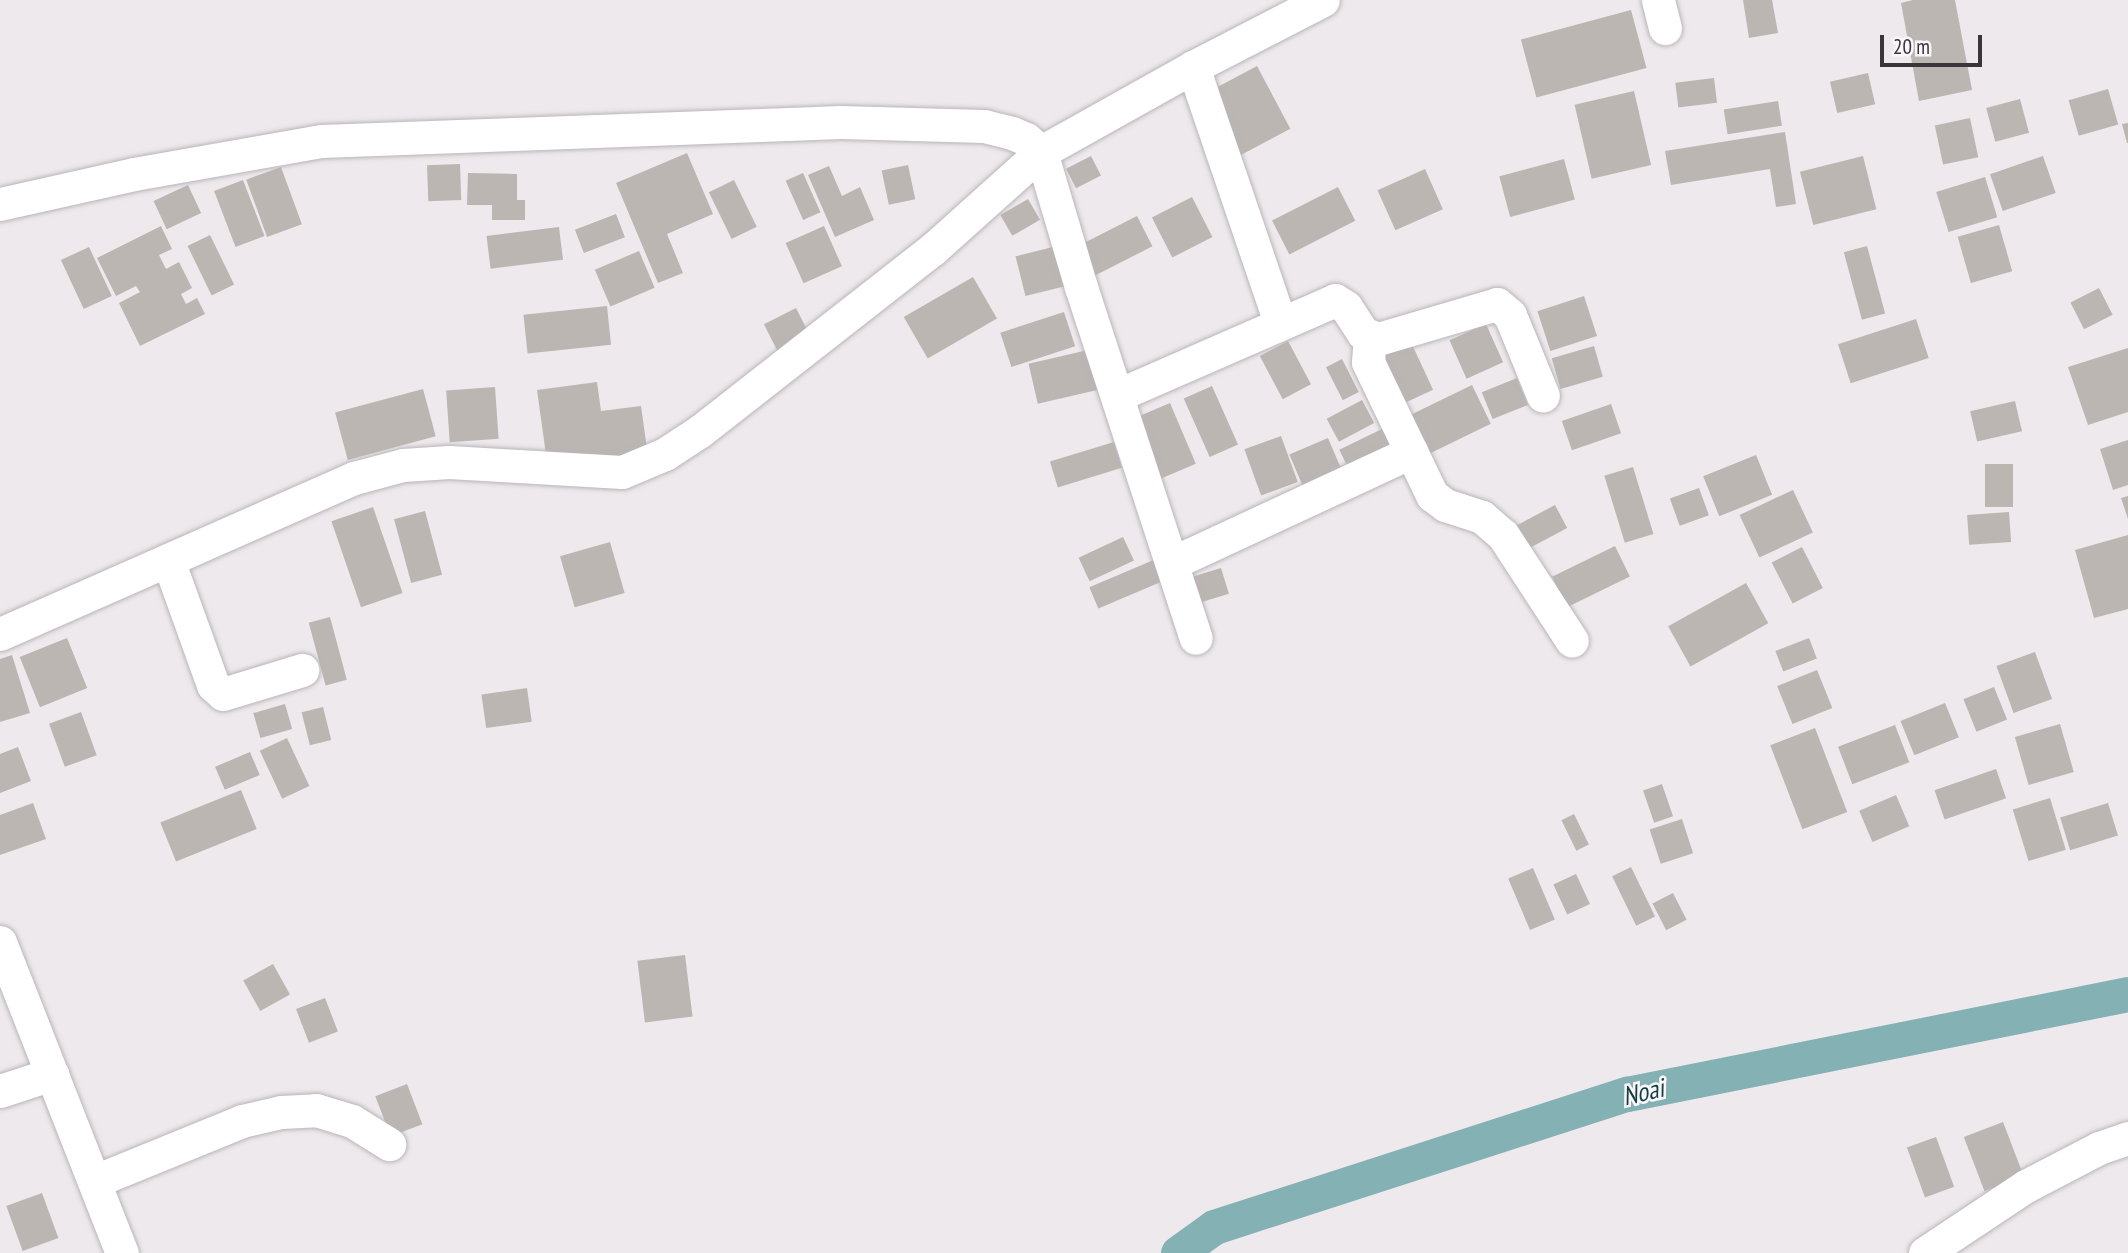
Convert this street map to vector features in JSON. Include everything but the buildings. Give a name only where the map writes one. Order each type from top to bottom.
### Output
[{"type":"street","points":[[0,634],[354,478],[403,465],[449,462],[622,472],[665,454],[700,431],[933,249],[1041,152],[1193,67],[1323,0]]},
{"type":"street","points":[[1193,67],[1280,323]]},
{"type":"street","points":[[0,204],[134,174],[321,141],[841,122],[984,126],[1026,139],[1041,152],[1081,287],[1196,638]]},
{"type":"street","points":[[1118,395],[1335,300],[1341,302],[1363,333],[1378,339],[1497,304],[1510,315],[1543,396]]},
{"type":"street","points":[[1370,338],[1368,362],[1432,495],[1445,505],[1482,517],[1503,535],[1572,641]]},
{"type":"street","points":[[1172,564],[1411,452]]},
{"type":"street","points":[[168,560],[213,685],[223,694],[302,670]]},
{"type":"street","points":[[0,942],[122,1253]]},
{"type":"street","points":[[0,1091],[52,1074]]},
{"type":"street","points":[[95,1181],[242,1121],[281,1112],[316,1110],[352,1121],[389,1144]]},
{"type":"street","points":[[1925,1253],[2026,1186],[2099,1148],[2128,1138]]},
{"type":"waterway","name":"Noai","points":[[1178,1253],[1214,1227],[1627,1094],[2128,994]]}]
